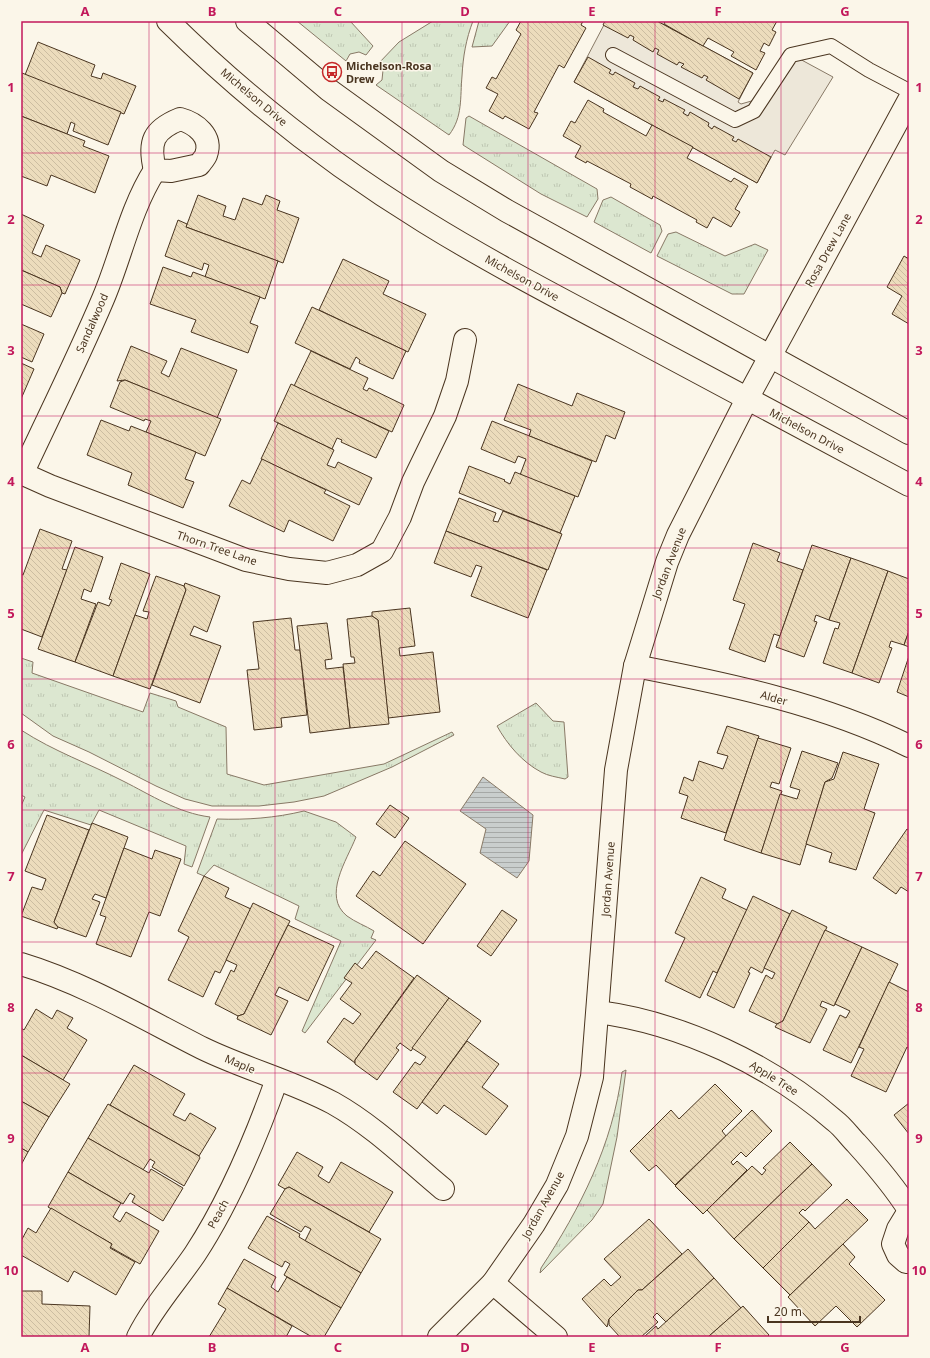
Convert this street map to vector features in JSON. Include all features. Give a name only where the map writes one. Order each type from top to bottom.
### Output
[{"type":"street","name":"Michelson Drive","points":[[168,21],[237,84],[290,127],[354,174],[424,221],[517,276],[909,485]]},
{"type":"street","points":[[247,21],[329,90],[441,170],[507,211],[909,433]]},
{"type":"street","name":"Rosa Drew Lane","points":[[747,399],[909,100]]},
{"type":"street","name":"Sandalwood","points":[[22,473],[103,299],[145,185],[156,170]]},
{"type":"street","name":"Thorn Tree Lane","points":[[22,473],[246,560],[289,570],[327,572],[357,565],[382,551],[400,517],[413,482],[445,416],[457,381],[465,340]]},
{"type":"street","name":"Jordan Avenue","points":[[439,1337],[492,1283],[534,1224],[557,1185],[577,1136],[592,1077],[616,770],[635,666],[667,562],[678,535],[747,399]]},
{"type":"street","name":"Alder","points":[[635,666],[775,697],[849,721],[909,746]]},
{"type":"street","name":"Maple","points":[[21,964],[89,990],[214,1054],[311,1092],[363,1122],[443,1189]]},
{"type":"street","name":"Apple Tree","points":[[598,1012],[629,1016],[703,1040],[751,1063],[795,1090],[836,1122],[901,1196],[909,1210]]},
{"type":"street","name":"Peach","points":[[138,1337],[149,1316],[195,1254],[223,1206],[265,1114],[277,1079]]},
{"type":"street","points":[[909,1210],[898,1229],[893,1244],[898,1255],[906,1262],[909,1261]]},
{"type":"street","points":[[492,1283],[556,1337]]},
{"type":"lane","points":[[613,55],[735,120],[754,112],[791,55],[831,46],[869,70],[909,91]]},
{"type":"green space","points":[[297,21],[350,21],[373,46],[366,55],[359,52],[350,54],[346,61]]},
{"type":"green space","points":[[433,21],[473,21],[468,35],[464,55],[459,114],[457,121],[449,135],[376,85],[382,80],[383,70],[378,64],[399,42]]},
{"type":"green space","points":[[479,21],[510,21],[492,46],[472,47]]},
{"type":"green space","points":[[469,116],[597,189],[598,199],[587,217],[541,194],[463,145],[466,118]]},
{"type":"green space","points":[[611,197],[660,225],[662,231],[651,253],[594,222],[603,200]]},
{"type":"green space","points":[[676,232],[725,256],[755,244],[768,250],[744,294],[732,294],[657,256],[668,234]]},
{"type":"green space","points":[[21,658],[33,662],[32,673],[143,712],[150,693],[176,701],[178,707],[226,727],[227,774],[264,785],[384,764],[452,732],[454,735],[392,767],[324,796],[294,802],[259,806],[212,806],[185,799],[53,736],[21,713]]},
{"type":"green space","points":[[536,703],[553,721],[564,722],[568,777],[565,779],[544,773],[534,768],[521,758],[510,746],[497,726]]},
{"type":"green space","points":[[21,730],[46,745],[165,803],[187,812],[210,817],[192,867],[184,864],[186,846],[99,810],[91,825],[44,810],[21,855],[21,806],[25,797],[21,795]]},
{"type":"green space","points":[[304,811],[336,822],[356,837],[339,878],[336,888],[337,898],[340,908],[347,916],[374,931],[371,938],[376,940],[305,1033],[302,1031],[341,941],[295,919],[299,906],[214,865],[204,876],[197,873],[217,819],[261,818]]},
{"type":"green space","points":[[626,1070],[617,1137],[603,1204],[592,1220],[540,1273],[541,1268],[569,1223],[593,1175],[611,1125],[618,1099],[622,1072]]},
{"type":"shaded area","points":[[606,21],[657,21],[753,73],[738,102],[741,104],[755,100],[785,51],[833,77],[785,155],[775,150],[757,183],[574,82]]},
{"type":"shaded area","points":[[483,777],[533,815],[529,861],[517,878],[480,853],[486,829],[460,811]]},
{"type":"building","points":[[521,21],[583,21],[581,25],[586,28],[564,68],[559,65],[534,112],[538,113],[529,129],[505,116],[503,119],[489,111],[498,94],[486,88],[492,77],[496,79],[521,34],[516,30]]},
{"type":"building","points":[[605,21],[657,21],[753,73],[739,99],[706,80],[708,77],[704,75],[702,78],[681,67],[684,64],[679,62],[677,65],[657,54],[659,50],[655,48],[653,52],[633,40],[634,37],[630,35],[628,38],[603,25]]},
{"type":"building","points":[[665,21],[777,21],[772,30],[776,32],[769,46],[764,43],[760,51],[765,53],[756,70],[731,56],[734,52],[708,38],[703,46],[664,24]]},
{"type":"building","points":[[38,42],[95,65],[91,76],[101,79],[103,73],[136,86],[124,114],[25,75]]},
{"type":"building","points":[[588,57],[611,70],[609,73],[613,75],[615,72],[635,83],[633,87],[638,89],[640,86],[660,97],[658,100],[663,102],[664,99],[685,110],[683,113],[688,116],[690,112],[709,123],[708,126],[712,129],[714,126],[734,137],[732,140],[736,142],[738,139],[771,157],[757,183],[574,82]]},
{"type":"building","points":[[22,73],[121,112],[108,145],[73,131],[75,124],[71,122],[67,134],[21,116]]},
{"type":"building","points":[[588,100],[604,109],[603,112],[646,136],[652,125],[693,147],[687,158],[731,182],[734,178],[748,186],[735,209],[740,212],[731,227],[713,217],[707,228],[696,222],[697,220],[653,196],[652,199],[630,187],[631,184],[587,161],[586,163],[575,157],[581,146],[563,136],[571,121],[575,123]]},
{"type":"building","points":[[21,116],[85,141],[83,146],[109,156],[95,193],[51,175],[47,186],[21,176]]},
{"type":"building","points":[[198,195],[226,206],[223,216],[235,220],[243,198],[262,205],[266,195],[280,201],[277,210],[299,218],[283,263],[186,227]]},
{"type":"building","points":[[21,214],[44,225],[32,253],[41,257],[46,245],[80,260],[65,294],[62,293],[60,287],[21,270]]},
{"type":"building","points":[[178,220],[187,224],[186,227],[278,261],[265,299],[205,277],[209,265],[204,263],[202,270],[165,256]]},
{"type":"building","points":[[904,256],[909,259],[909,324],[892,314],[902,296],[887,287]]},
{"type":"building","points":[[343,259],[389,281],[383,294],[426,314],[408,352],[319,310]]},
{"type":"building","points":[[163,267],[191,277],[193,272],[260,297],[250,323],[258,326],[248,353],[191,332],[196,320],[150,304]]},
{"type":"building","points":[[21,270],[60,287],[62,293],[51,317],[21,304]]},
{"type":"building","points":[[312,307],[406,351],[393,379],[359,363],[360,360],[356,357],[350,369],[295,343]]},
{"type":"building","points":[[21,324],[44,334],[32,362],[21,357]]},
{"type":"building","points":[[131,346],[167,361],[161,373],[169,377],[181,348],[237,370],[217,418],[125,380],[117,381]]},
{"type":"building","points":[[311,351],[368,378],[363,389],[367,391],[369,388],[404,405],[392,432],[294,386]]},
{"type":"building","points":[[21,363],[34,369],[21,399]]},
{"type":"building","points":[[125,380],[221,419],[205,456],[146,432],[151,421],[145,419],[144,421],[110,407],[120,382]]},
{"type":"building","points":[[291,384],[389,431],[376,458],[341,442],[342,440],[337,438],[332,449],[274,421]]},
{"type":"building","points":[[518,384],[572,406],[577,393],[625,412],[615,439],[606,435],[596,462],[529,436],[531,430],[504,420]]},
{"type":"building","points":[[101,420],[129,431],[131,426],[196,452],[185,479],[194,482],[183,508],[128,485],[132,473],[87,455]]},
{"type":"building","points":[[492,421],[592,461],[578,497],[520,475],[526,459],[518,456],[515,463],[481,449]]},
{"type":"building","points":[[278,423],[334,450],[327,465],[335,468],[338,462],[372,478],[359,505],[261,459]]},
{"type":"building","points":[[262,459],[326,490],[324,493],[350,506],[333,541],[289,520],[284,532],[229,506],[242,480],[250,484]]},
{"type":"building","points":[[469,466],[505,480],[504,481],[510,484],[515,472],[575,496],[560,533],[459,493]]},
{"type":"building","points":[[459,498],[496,513],[493,521],[498,522],[503,511],[562,534],[548,570],[446,531]]},
{"type":"building","points":[[40,529],[72,541],[62,569],[67,570],[42,637],[21,629],[21,574],[23,575]]},
{"type":"building","points":[[446,531],[547,570],[528,618],[471,596],[482,567],[476,565],[471,577],[434,563]]},
{"type":"building","points":[[753,543],[780,553],[777,561],[803,570],[780,636],[774,634],[765,662],[729,649],[745,604],[733,600]]},
{"type":"building","points":[[812,545],[851,558],[829,620],[816,615],[814,621],[817,622],[804,657],[776,647]]},
{"type":"building","points":[[75,547],[103,557],[91,592],[84,589],[81,599],[96,604],[75,662],[38,649]]},
{"type":"building","points":[[851,558],[888,571],[852,673],[823,663],[835,628],[838,629],[840,623],[829,620]]},
{"type":"building","points":[[121,563],[150,574],[113,676],[75,662],[98,602],[109,606],[112,600],[109,599]]},
{"type":"building","points":[[888,571],[909,579],[909,631],[904,645],[891,641],[889,647],[892,648],[879,683],[852,673]]},
{"type":"building","points":[[156,576],[184,586],[186,590],[150,689],[113,676],[135,615],[147,619],[149,612],[143,611]]},
{"type":"building","points":[[185,583],[220,596],[207,632],[194,626],[190,635],[221,646],[200,703],[152,685],[186,590],[184,586]]},
{"type":"building","points":[[410,608],[415,646],[399,648],[400,656],[433,652],[440,712],[388,718],[378,620],[372,616],[372,612]]},
{"type":"building","points":[[372,616],[378,620],[389,724],[350,728],[343,664],[355,663],[354,657],[351,657],[347,619]]},
{"type":"building","points":[[291,618],[295,650],[300,650],[307,715],[281,718],[282,727],[254,730],[247,670],[259,669],[253,622]]},
{"type":"building","points":[[327,623],[332,659],[325,660],[326,669],[343,667],[350,728],[310,733],[297,626]]},
{"type":"building","points":[[909,631],[909,647],[904,645]]},
{"type":"building","points":[[909,656],[909,697],[897,692]]},
{"type":"building","points":[[727,726],[759,736],[726,833],[681,818],[688,796],[679,793],[684,777],[693,781],[699,761],[723,769],[728,756],[717,753]]},
{"type":"building","points":[[758,738],[791,748],[779,784],[772,782],[770,787],[782,791],[761,853],[724,840]]},
{"type":"building","points":[[802,751],[838,763],[832,778],[825,782],[800,865],[761,853],[780,794],[797,799],[800,790],[790,787]]},
{"type":"building","points":[[843,752],[879,764],[864,809],[875,813],[856,870],[829,862],[832,853],[806,844],[825,782],[834,779]]},
{"type":"building","points":[[390,805],[409,818],[395,838],[376,824]]},
{"type":"building","points":[[47,815],[89,830],[54,922],[58,927],[57,929],[21,916],[32,887],[42,890],[46,879],[25,871]]},
{"type":"building","points":[[92,823],[128,837],[106,898],[95,894],[92,899],[100,902],[86,937],[58,927],[54,922]]},
{"type":"building","points":[[907,829],[909,830],[909,892],[901,887],[896,894],[873,878]]},
{"type":"building","points":[[405,841],[466,884],[423,944],[356,896],[373,871],[380,876]]},
{"type":"building","points":[[124,848],[152,859],[155,850],[181,859],[160,916],[149,912],[131,957],[96,944],[106,917],[100,915]]},
{"type":"building","points":[[204,876],[229,888],[225,897],[251,909],[220,973],[215,971],[203,997],[168,980],[189,937],[178,931]]},
{"type":"building","points":[[701,877],[726,889],[722,898],[747,910],[717,973],[713,971],[700,998],[665,981],[685,938],[675,933]]},
{"type":"building","points":[[753,896],[790,914],[762,973],[751,967],[748,972],[750,973],[734,1008],[707,995]]},
{"type":"building","points":[[253,903],[290,921],[244,1014],[238,1016],[215,1004],[231,970],[234,972],[237,965],[226,960]]},
{"type":"building","points":[[502,910],[517,920],[491,956],[477,946]]},
{"type":"building","points":[[792,910],[827,927],[783,1021],[777,1024],[749,1011],[766,975],[772,979],[775,973],[764,968]]},
{"type":"building","points":[[288,925],[334,946],[308,1001],[279,987],[275,995],[288,1001],[271,1035],[237,1019],[238,1016],[244,1014]]},
{"type":"building","points":[[825,930],[862,947],[834,1006],[822,1001],[820,1006],[827,1009],[810,1043],[775,1027],[783,1021]]},
{"type":"building","points":[[862,947],[898,964],[851,1063],[823,1050],[840,1015],[846,1018],[850,1011],[835,1004]]},
{"type":"building","points":[[376,951],[414,978],[355,1060],[355,1063],[327,1042],[344,1018],[353,1024],[361,1014],[340,999],[352,983],[344,978],[355,963],[362,969]]},
{"type":"building","points":[[417,975],[449,998],[411,1051],[400,1043],[396,1048],[399,1050],[377,1080],[355,1064],[355,1060]]},
{"type":"building","points":[[889,982],[909,992],[909,1048],[907,1047],[886,1092],[851,1076],[864,1049],[859,1047]]},
{"type":"building","points":[[449,998],[481,1021],[417,1109],[393,1092],[415,1062],[420,1065],[426,1057],[412,1048]]},
{"type":"building","points":[[36,1009],[52,1019],[57,1010],[73,1018],[67,1028],[87,1040],[63,1080],[21,1055],[21,1028],[24,1030]]},
{"type":"building","points":[[467,1041],[499,1064],[482,1087],[508,1106],[486,1135],[444,1105],[437,1114],[422,1102]]},
{"type":"building","points":[[21,1055],[70,1084],[49,1117],[21,1101]]},
{"type":"building","points":[[134,1065],[185,1094],[173,1115],[185,1121],[190,1113],[216,1128],[199,1156],[110,1105]]},
{"type":"building","points":[[715,1084],[742,1111],[722,1131],[726,1136],[675,1185],[656,1165],[649,1171],[630,1151],[671,1110],[679,1119]]},
{"type":"building","points":[[21,1101],[49,1117],[28,1152],[21,1148]]},
{"type":"building","points":[[909,1103],[909,1134],[894,1115]]},
{"type":"building","points":[[108,1104],[199,1156],[200,1158],[184,1186],[152,1167],[155,1162],[150,1159],[143,1170],[88,1138]]},
{"type":"building","points":[[752,1110],[772,1131],[746,1157],[741,1152],[731,1162],[733,1165],[737,1161],[747,1170],[703,1214],[675,1186]]},
{"type":"building","points":[[88,1138],[149,1173],[151,1169],[183,1188],[163,1221],[132,1202],[135,1196],[130,1193],[123,1204],[68,1172]]},
{"type":"building","points":[[790,1142],[812,1164],[734,1239],[707,1210],[752,1166],[762,1175],[766,1170],[763,1168]]},
{"type":"building","points":[[21,1148],[28,1152],[21,1165]]},
{"type":"building","points":[[297,1152],[323,1167],[318,1176],[329,1183],[341,1162],[393,1192],[369,1232],[289,1187],[285,1189],[278,1185]]},
{"type":"building","points":[[812,1164],[832,1185],[805,1211],[803,1209],[799,1213],[809,1222],[763,1268],[734,1239]]},
{"type":"building","points":[[68,1172],[121,1203],[113,1217],[120,1222],[126,1212],[159,1231],[140,1264],[110,1247],[112,1244],[48,1207]]},
{"type":"building","points":[[289,1187],[381,1239],[361,1273],[305,1241],[311,1229],[305,1226],[301,1232],[270,1214],[285,1189]]},
{"type":"building","points":[[847,1199],[868,1220],[790,1295],[763,1268],[809,1222],[815,1229]]},
{"type":"building","points":[[51,1208],[112,1244],[110,1248],[135,1262],[116,1295],[74,1271],[68,1282],[21,1255],[21,1241],[28,1228],[36,1233]]},
{"type":"building","points":[[267,1216],[300,1234],[299,1237],[361,1273],[341,1308],[284,1275],[290,1264],[285,1261],[282,1267],[248,1248]]},
{"type":"building","points":[[649,1219],[682,1254],[642,1290],[638,1290],[609,1319],[607,1327],[582,1299],[604,1279],[611,1286],[621,1277],[604,1259]]},
{"type":"building","points":[[843,1244],[855,1257],[849,1264],[885,1300],[857,1327],[836,1306],[815,1326],[788,1297]]},
{"type":"building","points":[[688,1249],[714,1278],[666,1322],[657,1313],[653,1317],[658,1322],[641,1337],[620,1337],[609,1325],[609,1319],[638,1290],[642,1290]]},
{"type":"building","points":[[244,1259],[276,1277],[271,1287],[278,1292],[287,1277],[341,1308],[324,1337],[312,1337],[227,1288]]},
{"type":"building","points":[[714,1278],[741,1308],[708,1337],[644,1337],[656,1326],[658,1329]]},
{"type":"building","points":[[227,1288],[292,1326],[286,1337],[209,1337],[226,1309],[218,1304]]},
{"type":"building","points":[[21,1291],[42,1291],[42,1304],[90,1306],[89,1337],[21,1337]]},
{"type":"building","points":[[743,1306],[769,1335],[767,1337],[708,1337]]},
{"type":"place","name":"Michelson-Rosa Drew","points":[[332,72]]}]
